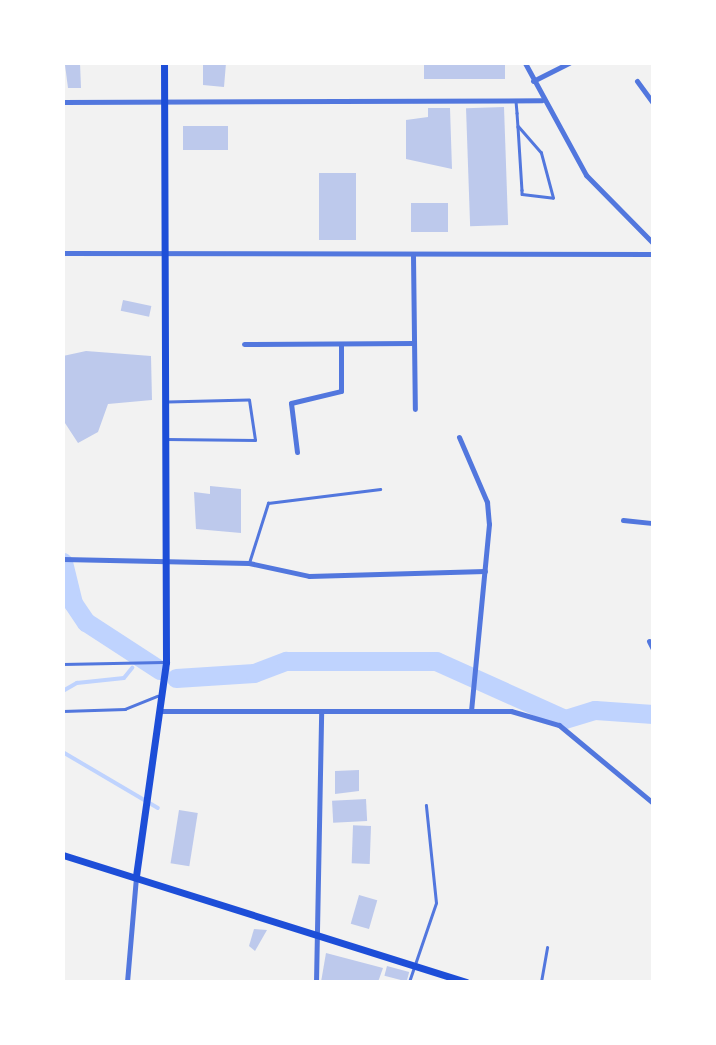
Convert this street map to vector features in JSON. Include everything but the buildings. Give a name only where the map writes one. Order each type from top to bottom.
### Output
[{"type":"main road","points":[[136,876],[163,711],[166,662],[164,63]]},
{"type":"main road","points":[[63,855],[416,963],[466,982]]},
{"type":"street","points":[[525,63],[542,100],[606,200],[653,243]]},
{"type":"street","points":[[533,81],[569,63]]},
{"type":"street","points":[[637,81],[653,103]]},
{"type":"street","points":[[63,102],[542,100]]},
{"type":"street","points":[[63,253],[414,256],[653,254]]},
{"type":"street","points":[[414,256],[415,409]]},
{"type":"street","points":[[244,344],[414,343]]},
{"type":"street","points":[[297,452],[291,403],[341,391],[341,344]]},
{"type":"street","points":[[459,437],[487,502],[485,571],[471,709]]},
{"type":"street","points":[[624,520],[653,523]]},
{"type":"street","points":[[63,559],[167,559],[249,563],[309,576],[485,571]]},
{"type":"street","points":[[649,641],[653,649]]},
{"type":"street","points":[[163,711],[511,711],[559,725],[653,803]]},
{"type":"street","points":[[316,982],[321,712]]},
{"type":"street","points":[[127,982],[136,876]]},
{"type":"lane","points":[[516,101],[522,194],[553,198],[541,153],[518,127]]},
{"type":"lane","points":[[165,402],[249,400],[255,440],[166,439]]},
{"type":"lane","points":[[249,563],[268,503],[380,489]]},
{"type":"lane","points":[[63,664],[166,662]]},
{"type":"lane","points":[[63,711],[125,709],[164,694]]},
{"type":"lane","points":[[409,982],[436,903],[426,806]]},
{"type":"lane","points":[[541,982],[547,948]]},
{"type":"waterway","points":[[63,562],[73,603],[86,622],[160,670]]},
{"type":"waterway","points":[[176,678],[254,673],[286,661],[436,661],[565,719],[595,710],[653,714]]},
{"type":"waterway","points":[[63,691],[77,683],[124,678],[132,668]]},
{"type":"waterway","points":[[63,752],[158,808]]}]
